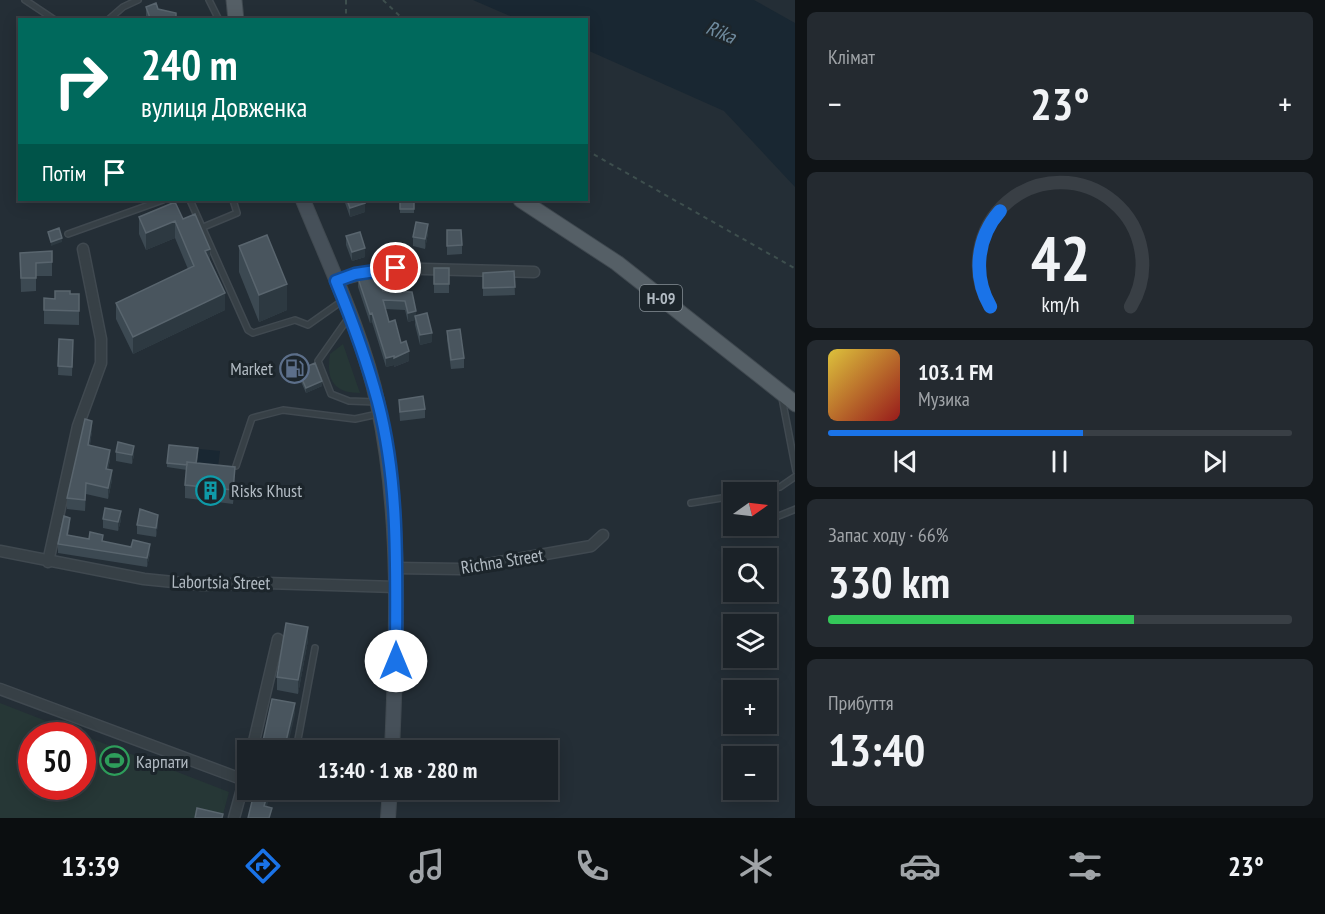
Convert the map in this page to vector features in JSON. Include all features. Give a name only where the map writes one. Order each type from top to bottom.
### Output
[{"type":"main road","points":[[234,0],[236,18]]},
{"type":"main road","points":[[303,201],[350,316],[379,408],[392,486],[396,568],[392,740]]},
{"type":"main road","name":"Н-09","points":[[523,201],[617,263],[795,404]]},
{"type":"main road","points":[[388,818],[389,800]]},
{"type":"street","points":[[48,562],[78,426],[101,363],[101,339],[82,249]]},
{"type":"street","points":[[336,281],[386,268],[534,272]]},
{"type":"street","name":"Richna Street","points":[[396,568],[460,569],[591,546],[603,535]]},
{"type":"street","name":"Labortsia Street","points":[[0,551],[144,579],[202,585],[266,583],[396,587]]},
{"type":"street","points":[[256,740],[270,701],[278,639]]},
{"type":"street","points":[[0,689],[237,777]]},
{"type":"street","points":[[234,818],[239,800]]},
{"type":"lane","points":[[25,0],[53,18]]},
{"type":"lane","points":[[110,18],[123,7],[138,0]]},
{"type":"lane","points":[[209,0],[218,18]]},
{"type":"lane","points":[[68,234],[161,201]]},
{"type":"lane","points":[[190,201],[243,323],[253,333],[295,320],[308,325],[344,300]]},
{"type":"lane","points":[[201,228],[237,213],[233,201]]},
{"type":"lane","points":[[350,316],[318,361],[332,394],[349,401],[379,408]]},
{"type":"lane","points":[[782,393],[795,471]]},
{"type":"lane","points":[[236,466],[252,418],[284,410],[355,419],[379,408]]},
{"type":"lane","points":[[777,488],[795,476]]},
{"type":"lane","points":[[691,503],[723,498]]},
{"type":"lane","points":[[777,516],[795,509]]},
{"type":"lane","points":[[297,740],[315,648]]},
{"type":"lane","points":[[293,706],[302,708]]},
{"type":"path","points":[[346,0],[346,18]]},
{"type":"path","points":[[383,0],[402,18]]},
{"type":"path","points":[[588,151],[795,269]]},
{"type":"shaded area","points":[[343,344],[360,393],[343,390],[333,383],[329,371],[330,354]]},
{"type":"shaded area","name":"Карпати","points":[[0,703],[49,722],[18,722],[18,800],[96,800],[96,740],[229,792],[222,818],[0,818]]},
{"type":"water","name":"Rika","points":[[473,0],[754,0],[795,23],[795,187],[724,111],[588,50],[588,18],[515,18]]},
{"type":"water","points":[[199,449],[220,451],[218,467],[197,465]]},
{"type":"building","points":[[156,3],[158,9],[176,13],[176,18],[150,18],[146,7]]},
{"type":"building","points":[[347,201],[364,201],[365,203],[350,208]]},
{"type":"building","points":[[400,201],[414,201],[414,209],[400,209]]},
{"type":"building","points":[[175,202],[183,219],[195,214],[210,249],[205,251],[225,293],[133,337],[116,303],[194,266],[175,221],[146,233],[139,217]]},
{"type":"building","points":[[416,222],[428,224],[425,239],[413,237]]},
{"type":"building","points":[[59,228],[62,238],[51,242],[48,232]]},
{"type":"building","points":[[447,230],[461,230],[462,245],[447,246]]},
{"type":"building","points":[[360,232],[365,248],[352,252],[346,236]]},
{"type":"building","points":[[267,235],[287,284],[259,295],[239,246]]},
{"type":"building","points":[[52,251],[52,262],[36,263],[36,278],[21,278],[20,253]]},
{"type":"building","points":[[434,268],[449,268],[449,284],[434,284]]},
{"type":"building","points":[[377,269],[383,291],[412,292],[416,311],[408,313],[405,301],[383,300],[389,322],[395,320],[401,343],[406,341],[409,351],[394,358],[394,356],[386,358],[358,278],[359,274]]},
{"type":"building","points":[[514,271],[515,287],[483,288],[483,273]]},
{"type":"building","points":[[55,291],[70,291],[70,294],[79,294],[79,311],[44,310],[44,298],[55,299]]},
{"type":"building","points":[[427,313],[432,333],[420,335],[415,316]]},
{"type":"building","points":[[460,329],[464,358],[451,360],[447,331]]},
{"type":"building","points":[[59,339],[73,340],[72,367],[58,366]]},
{"type":"building","points":[[297,354],[303,368],[315,363],[322,381],[306,388],[298,370],[291,374],[284,359]]},
{"type":"building","points":[[423,396],[425,409],[400,412],[399,400]]},
{"type":"building","points":[[85,419],[92,421],[88,445],[110,450],[106,469],[112,470],[108,488],[86,483],[85,500],[67,498]]},
{"type":"building","points":[[118,442],[134,446],[132,455],[116,452]]},
{"type":"building","points":[[169,445],[198,448],[196,463],[187,462],[187,465],[167,463]]},
{"type":"building","points":[[187,462],[235,467],[233,490],[185,485]]},
{"type":"building","points":[[105,508],[121,511],[118,522],[103,519]]},
{"type":"building","points":[[140,509],[158,515],[156,528],[137,525]]},
{"type":"building","points":[[64,516],[70,518],[67,535],[89,539],[90,532],[103,535],[102,541],[131,547],[133,540],[150,544],[147,558],[58,544]]},
{"type":"building","points":[[286,623],[308,627],[298,680],[277,677]]},
{"type":"building","points":[[272,699],[295,703],[286,740],[263,740]]},
{"type":"building","points":[[252,800],[266,800],[264,806],[272,808],[269,818],[248,818]]},
{"type":"building","points":[[197,808],[223,814],[222,818],[195,818]]},
{"type":"place","name":"Market","points":[[294,368]]},
{"type":"place","name":"Risks Khust","points":[[210,490]]},
{"type":"place","name":"Карпати","points":[[115,761]]},
{"type":"route","points":[[396,268],[355,274],[336,281],[378,402],[388,458],[394,516],[396,661]]}]
